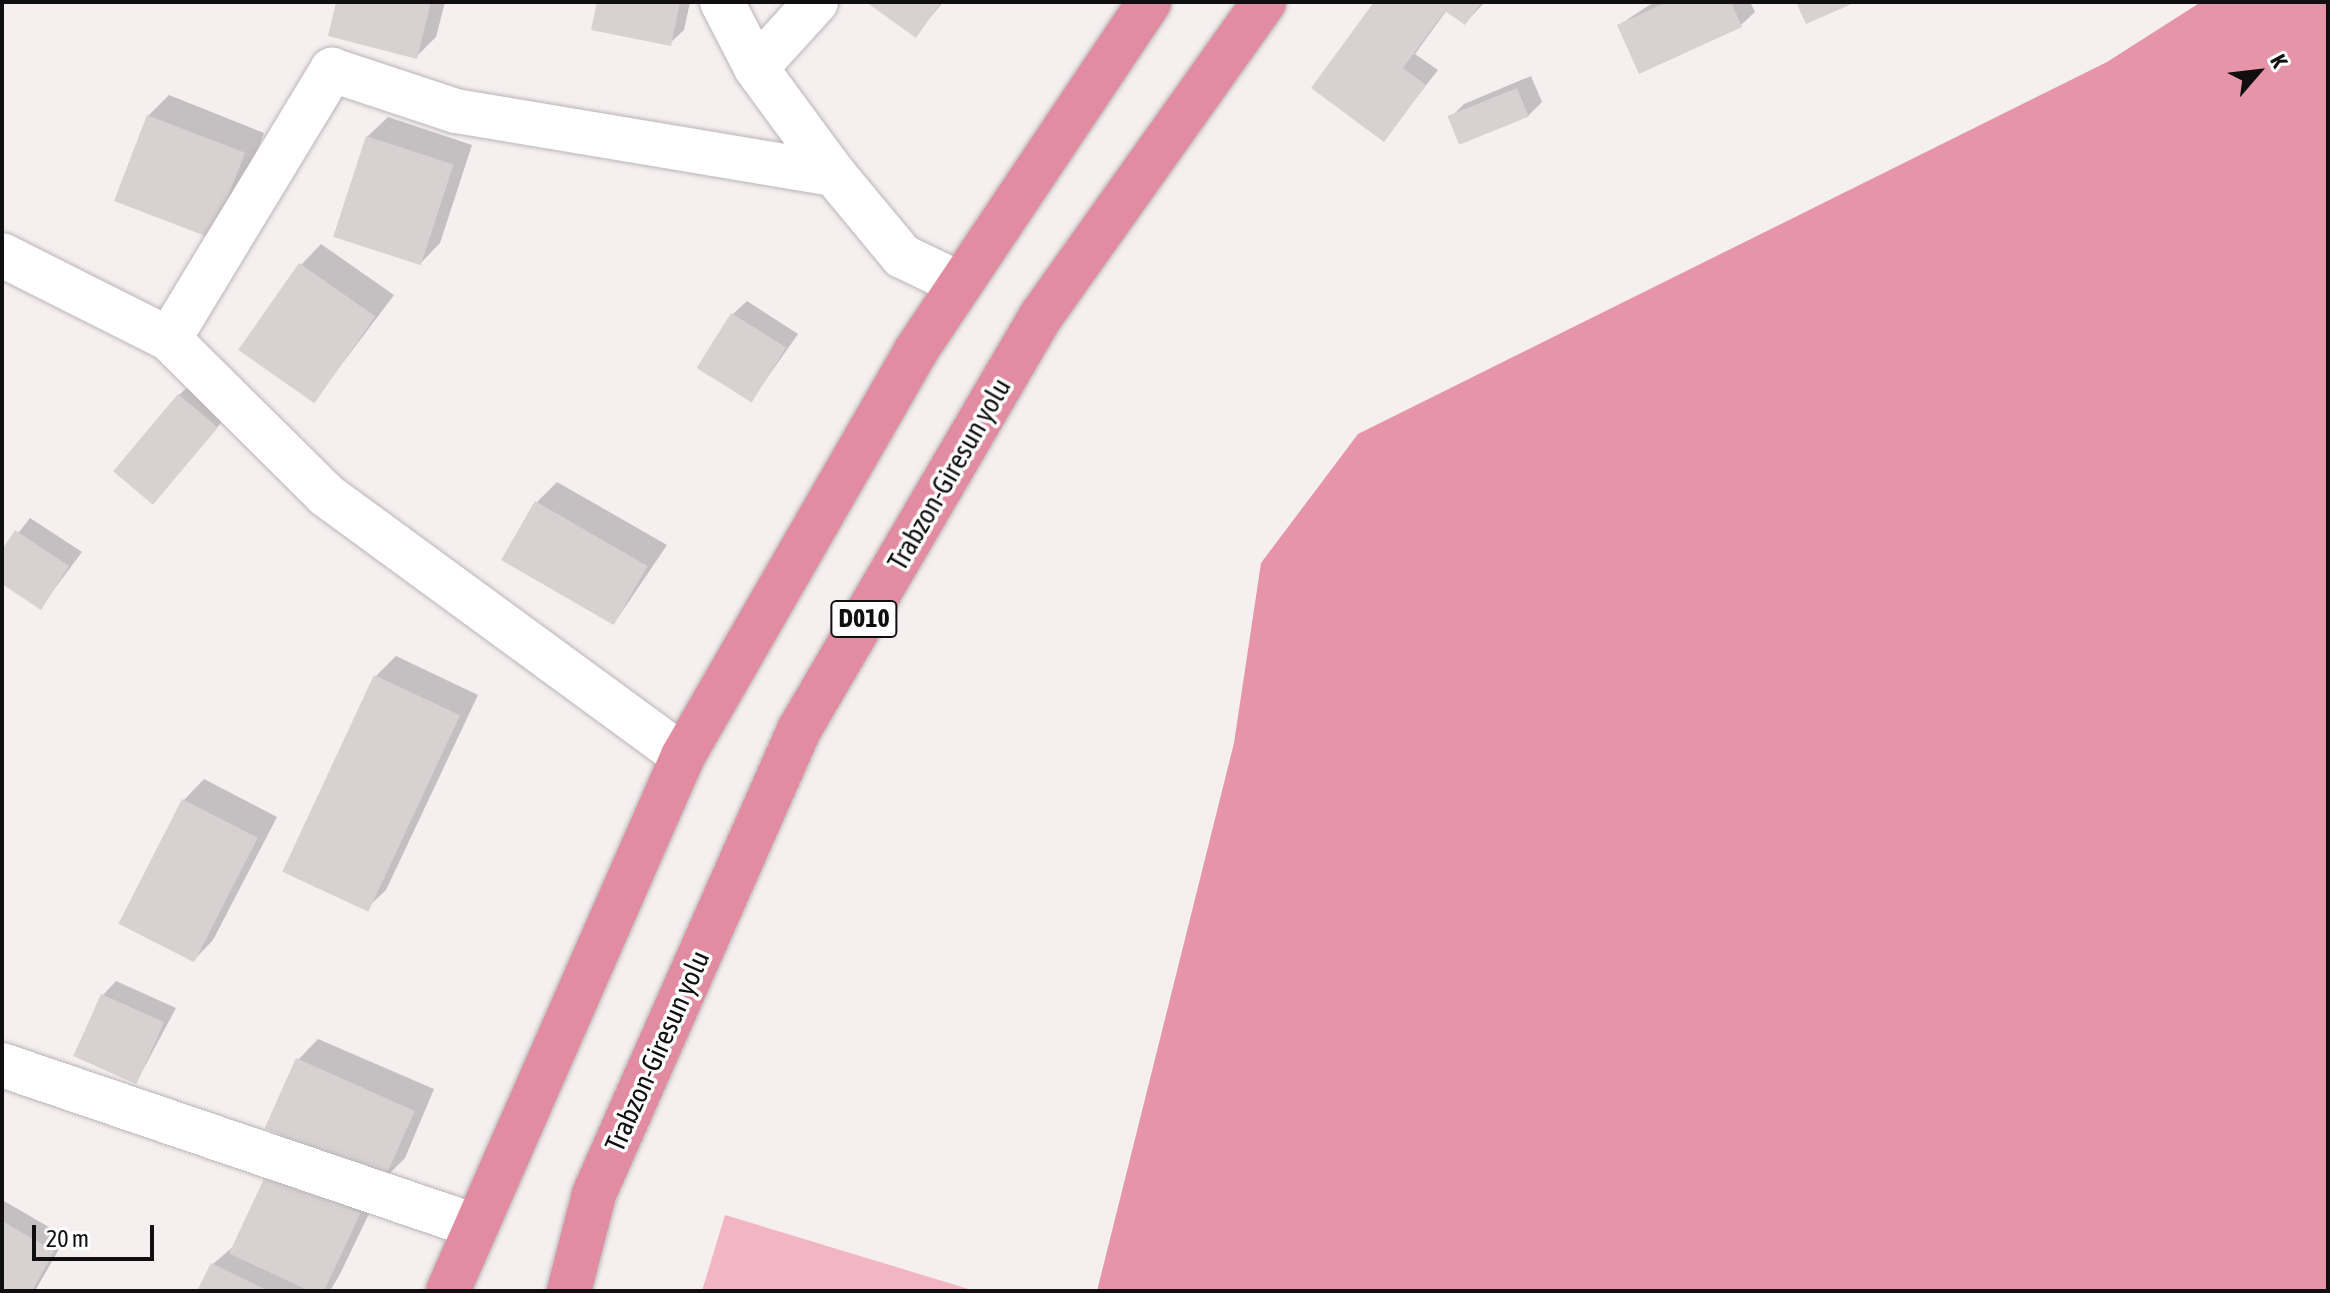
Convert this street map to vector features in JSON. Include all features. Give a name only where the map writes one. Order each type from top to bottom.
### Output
[{"type":"highway","points":[[448,1291],[472,1225],[683,756],[960,284],[1149,2]]},
{"type":"highway","name":"Trabzon-Giresun yolu","points":[[569,1291],[594,1194],[799,730],[1041,316],[1264,2]]},
{"type":"street","points":[[722,2],[756,68],[834,174],[902,256],[960,284]]},
{"type":"street","points":[[756,68],[816,2]]},
{"type":"street","points":[[169,339],[332,70],[456,111],[834,174]]},
{"type":"street","points":[[2,255],[169,339],[326,495],[683,756]]},
{"type":"street","points":[[2,1065],[472,1225]]},
{"type":"shaded area","points":[[2201,2],[2328,2],[2328,1291],[1097,1291],[1234,743],[1261,563],[1358,434],[2107,62]]},
{"type":"shaded area","points":[[725,1215],[972,1290],[972,1291],[702,1291]]},
{"type":"building","points":[[336,2],[431,2],[417,59],[328,36]]},
{"type":"building","points":[[597,2],[680,2],[671,46],[591,30]]},
{"type":"building","points":[[866,2],[941,2],[916,38]]},
{"type":"building","points":[[1374,2],[1482,2],[1465,25],[1445,11],[1403,68],[1426,85],[1384,142],[1311,88]]},
{"type":"building","points":[[1667,2],[1731,2],[1742,27],[1639,74],[1617,25]]},
{"type":"building","points":[[1796,2],[1856,2],[1806,24]]},
{"type":"building","points":[[1517,88],[1529,117],[1459,145],[1447,116]]},
{"type":"building","points":[[147,115],[245,153],[212,239],[114,201]]},
{"type":"building","points":[[366,136],[453,164],[421,265],[333,237]]},
{"type":"building","points":[[299,263],[375,316],[314,403],[238,350]]},
{"type":"building","points":[[731,313],[786,347],[752,403],[697,368]]},
{"type":"building","points":[[178,394],[218,427],[153,505],[113,471]]},
{"type":"building","points":[[535,501],[648,566],[614,625],[501,560]]},
{"type":"building","points":[[15,530],[69,566],[41,610],[2,584],[2,550]]},
{"type":"building","points":[[374,675],[460,715],[368,912],[282,872]]},
{"type":"building","points":[[182,799],[258,838],[194,962],[118,924]]},
{"type":"building","points":[[101,994],[164,1022],[136,1084],[73,1056]]},
{"type":"building","points":[[296,1058],[415,1111],[383,1181],[265,1128]]},
{"type":"building","points":[[268,1170],[360,1213],[324,1291],[310,1291],[229,1253]]},
{"type":"building","points":[[2,1221],[54,1251],[32,1291],[2,1291]]},
{"type":"building","points":[[211,1263],[269,1291],[197,1291]]}]
